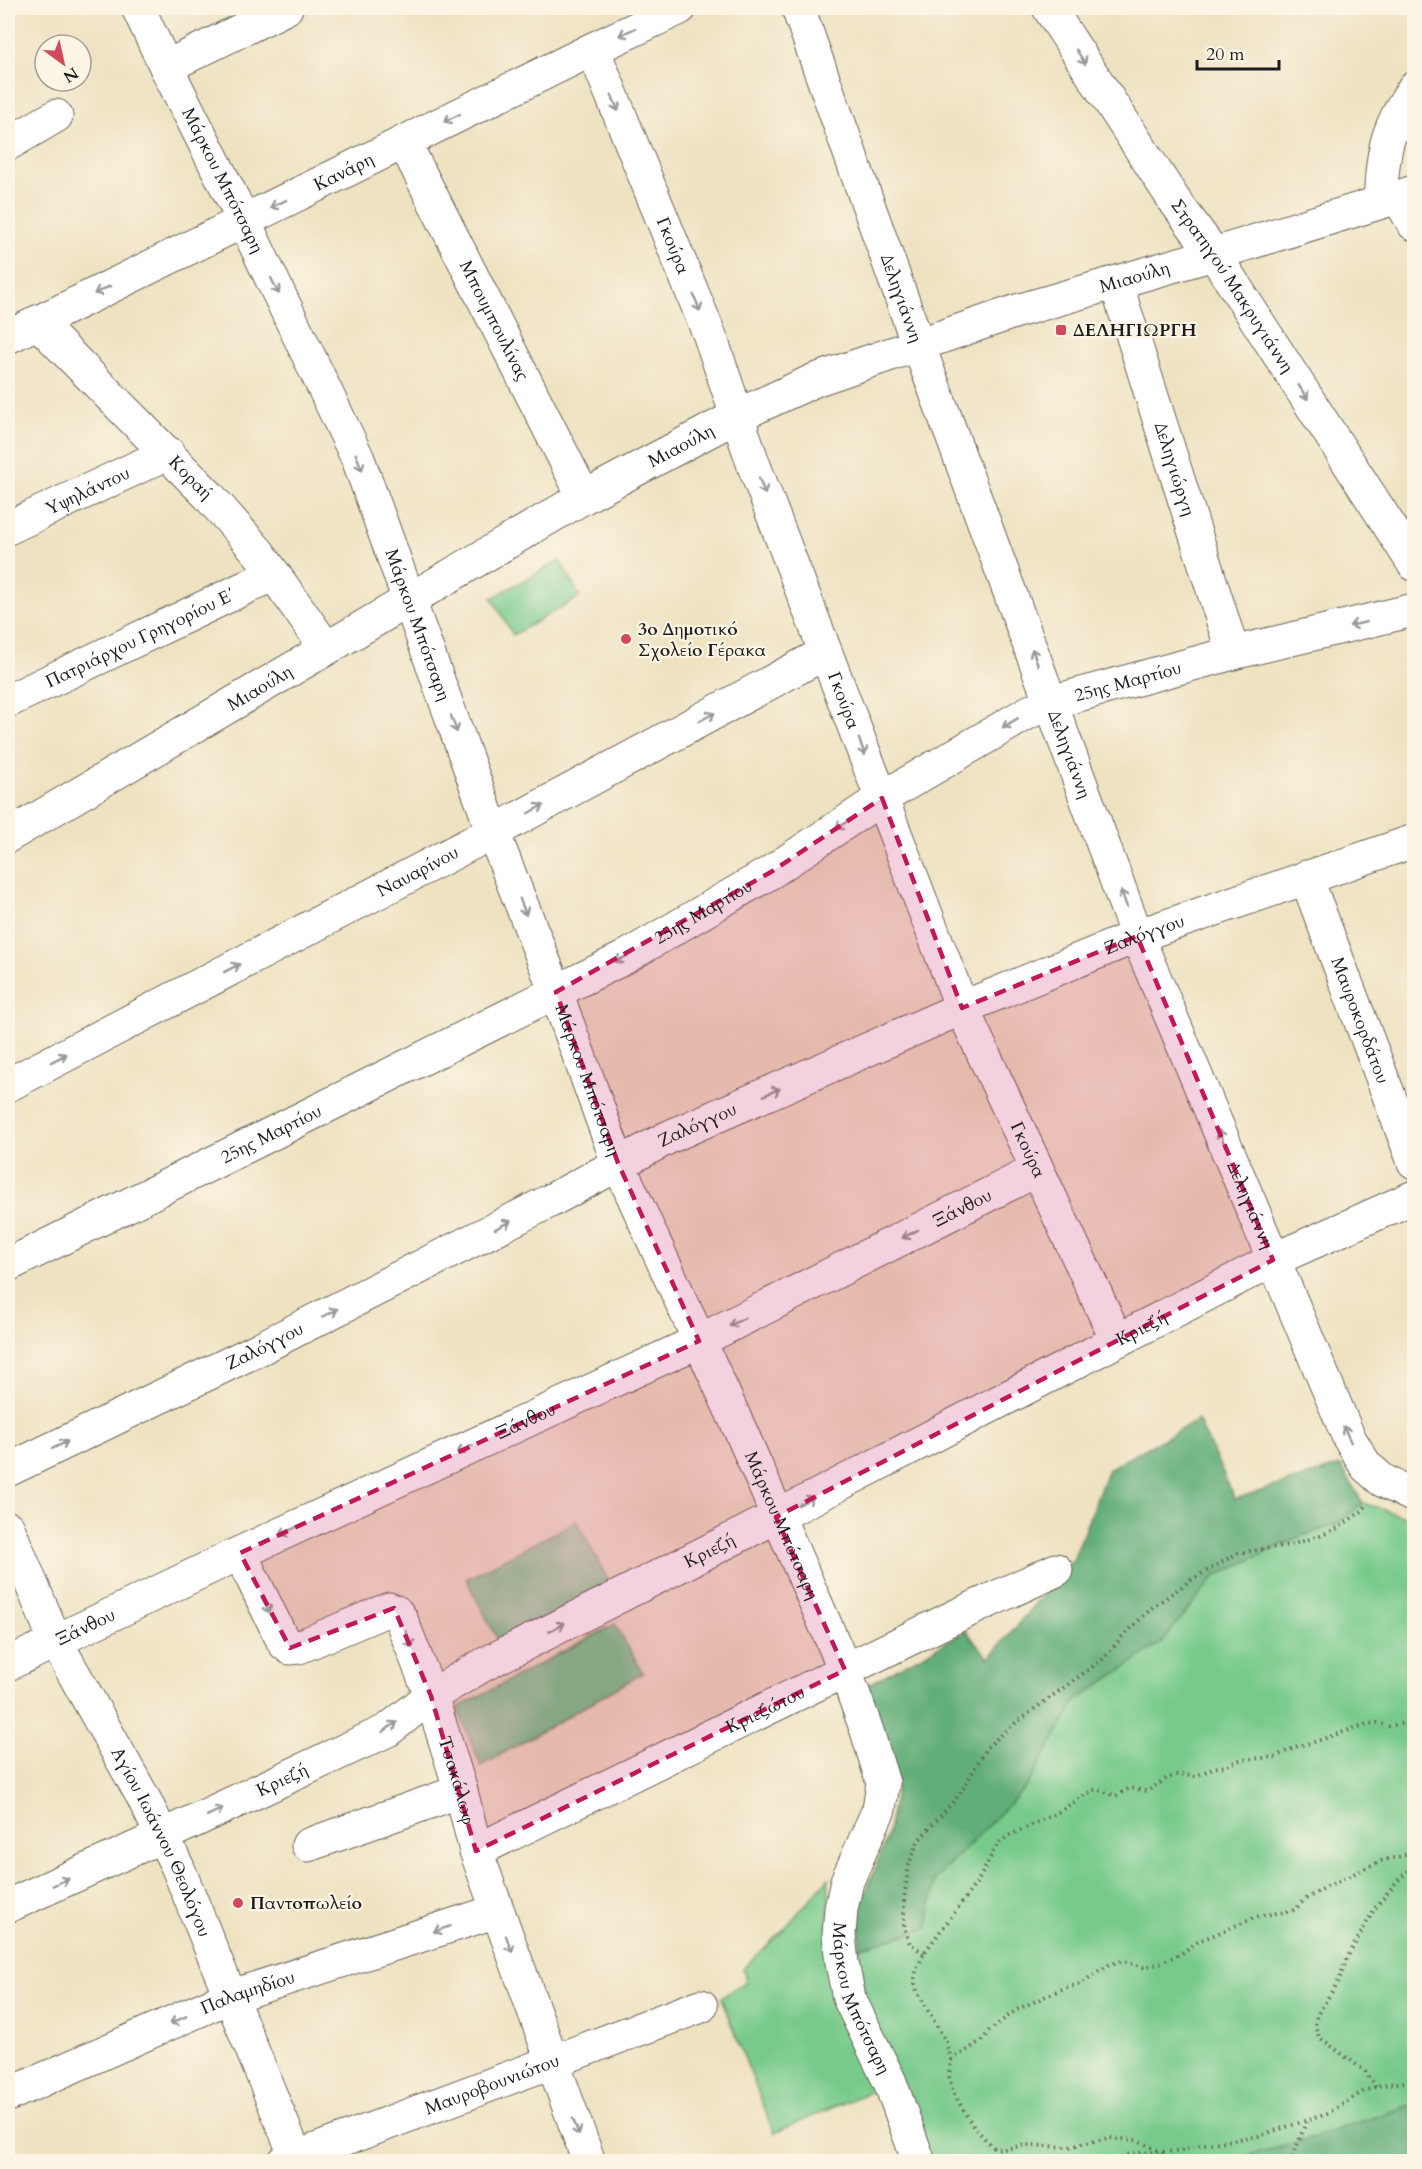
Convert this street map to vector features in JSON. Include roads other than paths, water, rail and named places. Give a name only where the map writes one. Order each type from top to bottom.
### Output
[{"type":"street","name":"Μάρκου Μπότσαρη","points":[[138,8],[244,221],[358,459],[493,832],[556,992],[618,1163],[742,1434],[776,1517],[845,1670],[883,1783],[879,1809],[847,1881],[841,1909],[839,1935],[842,1963],[849,1998],[890,2082],[919,2162]]},
{"type":"street","points":[[166,67],[286,8]]},
{"type":"street","name":"Δεληγιάννη","points":[[798,8],[918,344],[1137,936],[1349,1438],[1366,1466],[1382,1480],[1414,1496]]},
{"type":"street","name":"Στρατηγού Μακρυγιάννη","points":[[1049,8],[1174,200],[1214,254],[1414,564]]},
{"type":"street","name":"Κανάρη","points":[[8,337],[671,9]]},
{"type":"street","name":"Γκούρα","points":[[593,49],[710,336],[739,415],[753,463],[962,1008],[1117,1340]]},
{"type":"street","points":[[1402,204],[1385,145],[1398,111],[1414,88]]},
{"type":"street","points":[[8,144],[56,116]]},
{"type":"street","name":"Μπουμπουλίνας","points":[[404,142],[584,497]]},
{"type":"street","name":"Μιαούλη","points":[[8,836],[584,497],[739,415],[815,380],[1017,311],[1214,254],[1402,204]]},
{"type":"street","name":"Δεληγιώργη","points":[[1116,283],[1233,653]]},
{"type":"street","name":"Κοραή","points":[[37,322],[209,496],[274,574],[326,648]]},
{"type":"street","name":"Υψηλάντου","points":[[8,528],[168,453]]},
{"type":"street","name":"Πατριάρχου Γρηγορίου Ε΄","points":[[8,701],[274,574]]},
{"type":"street","name":"25ης Μαρτίου","points":[[8,1265],[624,958],[762,877],[882,798],[1029,712],[1052,702],[1233,653],[1414,610]]},
{"type":"street","name":"Ναυαρίνου","points":[[8,1084],[493,832],[825,653]]},
{"type":"street","name":"Ζαλόγγου","points":[[8,1470],[253,1352],[548,1202],[669,1137],[962,1008],[1137,936],[1414,841]]},
{"type":"street","name":"Μαυροκορδάτου","points":[[1306,877],[1414,1162]]},
{"type":"street","name":"Ξάνθου","points":[[8,1664],[240,1553],[699,1341],[1038,1170]]},
{"type":"street","name":"Κριεζή","points":[[8,1906],[388,1730],[431,1696],[483,1665],[1274,1260],[1414,1197]]},
{"type":"street","points":[[1382,1480],[1414,1469]]},
{"type":"street","name":"Αγίου Ιωάννου Θεολόγου","points":[[8,1528],[55,1640],[143,1797],[178,1868],[293,2160]]},
{"type":"street","name":"Τσακάλωφ","points":[[240,1553],[284,1643],[290,1648],[299,1647],[389,1610],[396,1611],[401,1619],[431,1696],[461,1791],[476,1851],[589,2162]]},
{"type":"street","name":"Κριεζώτου","points":[[476,1851],[845,1670],[1056,1570]]},
{"type":"street","points":[[308,1845],[461,1791]]},
{"type":"street","name":"Παλαμηδίου","points":[[8,2096],[229,1997],[497,1911]]},
{"type":"street","name":"Μαυροβουνιώτου","points":[[293,2160],[701,2006]]},
{"type":"place","name":"ΔΕΛΗΓΙΩΡΓΗ","points":[[1061,330]]},
{"type":"place","name":"3ο Δημοτικό Σχολείο Γέρακα","points":[[626,639]]},
{"type":"place","name":"Παντοπωλείο","points":[[238,1903]]}]
